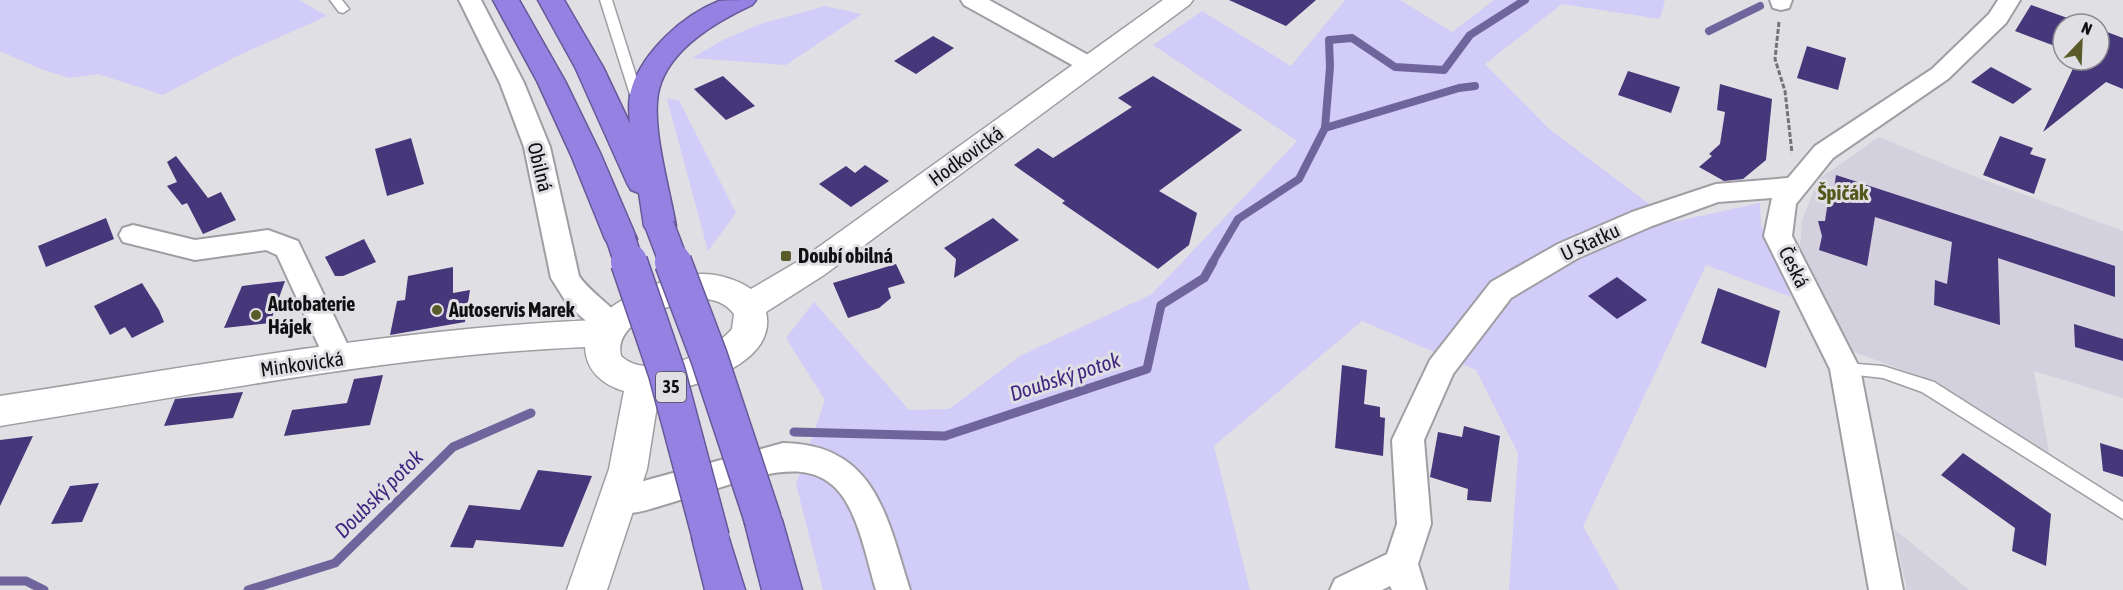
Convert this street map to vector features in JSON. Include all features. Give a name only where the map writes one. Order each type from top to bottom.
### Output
[{"type":"highway","name":"35","points":[[506,0],[556,91],[621,239],[667,373],[725,590]]},
{"type":"highway","name":"35","points":[[551,0],[589,66],[660,226],[709,357],[763,520],[782,590]]},
{"type":"highway","points":[[660,226],[644,121],[644,93],[653,72],[668,50],[691,27],[742,0]]},
{"type":"street","name":"Obilná","points":[[470,0],[512,82],[537,147],[565,278],[578,297],[609,330]]},
{"type":"street","points":[[972,0],[1090,66]]},
{"type":"street","name":"Hodkovická","points":[[748,307],[813,267],[1180,0]]},
{"type":"street","name":"Česká","points":[[1886,590],[1845,369],[1778,236],[1783,202],[1824,152],[1940,74],[1998,18],[2009,0]]},
{"type":"street","name":"U Statku","points":[[1347,590],[1405,577],[1414,524],[1408,440],[1441,368],[1501,290],[1568,252],[1642,219],[1716,193],[1796,187]]},
{"type":"street","points":[[133,235],[195,250],[268,240],[288,248],[339,358]]},
{"type":"street","points":[[701,286],[727,289],[740,296],[748,307],[751,320],[747,334],[730,353],[714,362],[666,378],[643,382],[619,376],[608,366],[603,353],[609,330],[624,314],[640,305],[701,286]]},
{"type":"street","name":"Minkovická","points":[[0,411],[339,358],[609,330]]},
{"type":"street","points":[[587,590],[619,501],[633,448],[643,382]]},
{"type":"street","points":[[619,501],[660,492],[772,458],[788,455],[813,459],[843,475],[856,489],[869,516],[893,590]]},
{"type":"lane","points":[[606,0],[644,121]]},
{"type":"lane","points":[[1845,369],[1883,372],[1928,387],[2123,511]]},
{"type":"path","points":[[1781,2],[1775,59],[1785,91],[1796,187]]},
{"type":"shaded area","points":[[0,0],[299,0],[327,16],[237,56],[163,95],[98,74],[69,78],[41,69],[0,51]]},
{"type":"shaded area","points":[[1345,0],[1400,0],[1452,32],[1494,0],[1665,0],[1660,19],[1562,4],[1485,64],[1549,129],[1673,222],[1760,203],[1761,225],[1791,297],[1706,265],[1583,526],[1619,590],[1509,590],[1518,453],[1476,370],[1362,321],[1214,446],[1250,590],[823,590],[796,484],[825,400],[786,338],[814,302],[909,410],[949,409],[1020,356],[1152,294],[1297,141],[1153,45],[1202,11],[1291,66]]},
{"type":"shaded area","points":[[825,6],[862,14],[786,65],[692,58],[723,40],[760,24]]},
{"type":"shaded area","points":[[667,99],[679,100],[736,213],[708,251]]},
{"type":"shaded area","points":[[1879,137],[1968,174],[2123,231],[2123,398],[2034,371],[2050,457],[1936,382],[1851,351],[1800,247],[1802,220],[1819,179]]},
{"type":"shaded area","points":[[1894,529],[1969,590],[1907,590]]},
{"type":"building","points":[[1229,0],[1316,0],[1286,26]]},
{"type":"building","points":[[2031,5],[2051,12],[2051,44],[2015,31]]},
{"type":"building","points":[[2111,34],[2123,38],[2123,89],[2106,82],[2043,132],[2071,72],[2111,72]]},
{"type":"building","points":[[933,36],[954,48],[916,74],[894,61]]},
{"type":"building","points":[[1807,46],[1846,58],[1838,90],[1797,78]]},
{"type":"building","points":[[1991,67],[2032,89],[2013,104],[1971,82]]},
{"type":"building","points":[[1628,71],[1680,87],[1671,113],[1618,95]]},
{"type":"building","points":[[723,76],[755,106],[726,120],[694,89]]},
{"type":"building","points":[[1153,76],[1242,130],[1159,191],[1197,213],[1189,245],[1158,269],[1062,203],[1065,201],[1014,165],[1038,148],[1053,158],[1132,107],[1118,98]]},
{"type":"building","points":[[1720,84],[1772,99],[1766,160],[1743,179],[1724,181],[1699,167],[1712,156],[1709,154],[1720,144],[1725,112],[1717,110]]},
{"type":"building","points":[[2000,136],[2033,148],[2030,154],[2046,159],[2034,194],[1983,175]]},
{"type":"building","points":[[411,138],[424,184],[387,196],[375,149]]},
{"type":"building","points":[[176,156],[208,198],[221,192],[236,220],[203,234],[187,203],[182,205],[167,186],[177,182],[167,162]]},
{"type":"building","points":[[865,165],[889,181],[851,207],[819,184],[846,166],[855,173]]},
{"type":"building","points":[[1836,175],[2115,266],[2115,297],[1998,258],[2000,325],[1934,305],[1935,280],[1947,284],[1952,242],[1875,217],[1867,266],[1819,250],[1822,236],[1818,221],[1825,221],[1828,201],[1832,203]]},
{"type":"building","points":[[106,218],[114,239],[46,267],[38,246]]},
{"type":"building","points":[[993,218],[1019,240],[954,278],[956,259],[944,248]]},
{"type":"building","points":[[364,239],[376,262],[343,276],[335,276],[325,257]]},
{"type":"building","points":[[896,264],[905,283],[888,288],[891,298],[879,308],[848,318],[833,283]]},
{"type":"building","points":[[453,267],[453,293],[470,290],[465,322],[390,335],[397,301],[405,300],[408,276]]},
{"type":"building","points":[[1617,277],[1647,300],[1617,319],[1588,296]]},
{"type":"building","points":[[285,281],[270,323],[224,328],[242,286]]},
{"type":"building","points":[[142,283],[164,322],[132,338],[125,327],[110,335],[94,306]]},
{"type":"building","points":[[1718,288],[1780,311],[1766,368],[1701,343]]},
{"type":"building","points":[[2074,324],[2123,339],[2123,361],[2075,347]]},
{"type":"building","points":[[1342,365],[1367,370],[1364,404],[1380,407],[1380,417],[1385,418],[1383,456],[1335,448]]},
{"type":"building","points":[[383,375],[370,425],[284,436],[292,410],[347,403],[354,379]]},
{"type":"building","points":[[243,392],[233,418],[164,426],[175,399]]},
{"type":"building","points":[[1464,426],[1500,436],[1491,502],[1467,500],[1468,489],[1430,477],[1438,432],[1462,437]]},
{"type":"building","points":[[33,436],[0,506],[0,440]]},
{"type":"building","points":[[2100,443],[2123,450],[2123,477],[2103,471]]},
{"type":"building","points":[[1963,453],[2051,514],[2046,566],[2012,551],[2015,528],[1941,475]]},
{"type":"building","points":[[538,470],[592,476],[563,547],[476,540],[473,548],[450,547],[469,505],[520,510]]},
{"type":"building","points":[[99,483],[82,522],[51,524],[70,486]]},
{"type":"waterway","name":"Doubský potok","points":[[1325,128],[1330,67],[1329,40],[1352,38],[1395,67],[1444,70],[1470,35],[1525,0]]},
{"type":"waterway","points":[[1709,31],[1760,6]]},
{"type":"waterway","points":[[1325,128],[1459,88],[1475,86]]},
{"type":"waterway","name":"Doubský potok","points":[[1212,263],[1238,219],[1299,179],[1325,128]]},
{"type":"waterway","name":"Doubský potok","points":[[794,432],[945,436],[1147,369],[1161,305],[1204,278],[1213,262]]},
{"type":"waterway","name":"Doubský potok","points":[[248,590],[335,563],[453,447],[531,413]]},
{"type":"waterway","name":"Doubský potok","points":[[0,581],[26,581],[44,590]]},
{"type":"place","name":"Doubí obilná","points":[[786,256]]},
{"type":"place","name":"Autoservis Marek","points":[[437,310]]},
{"type":"place","name":"Autobaterie Hájek","points":[[256,315]]},
{"type":"district","name":"Špičák","points":[[1843,193]]}]
